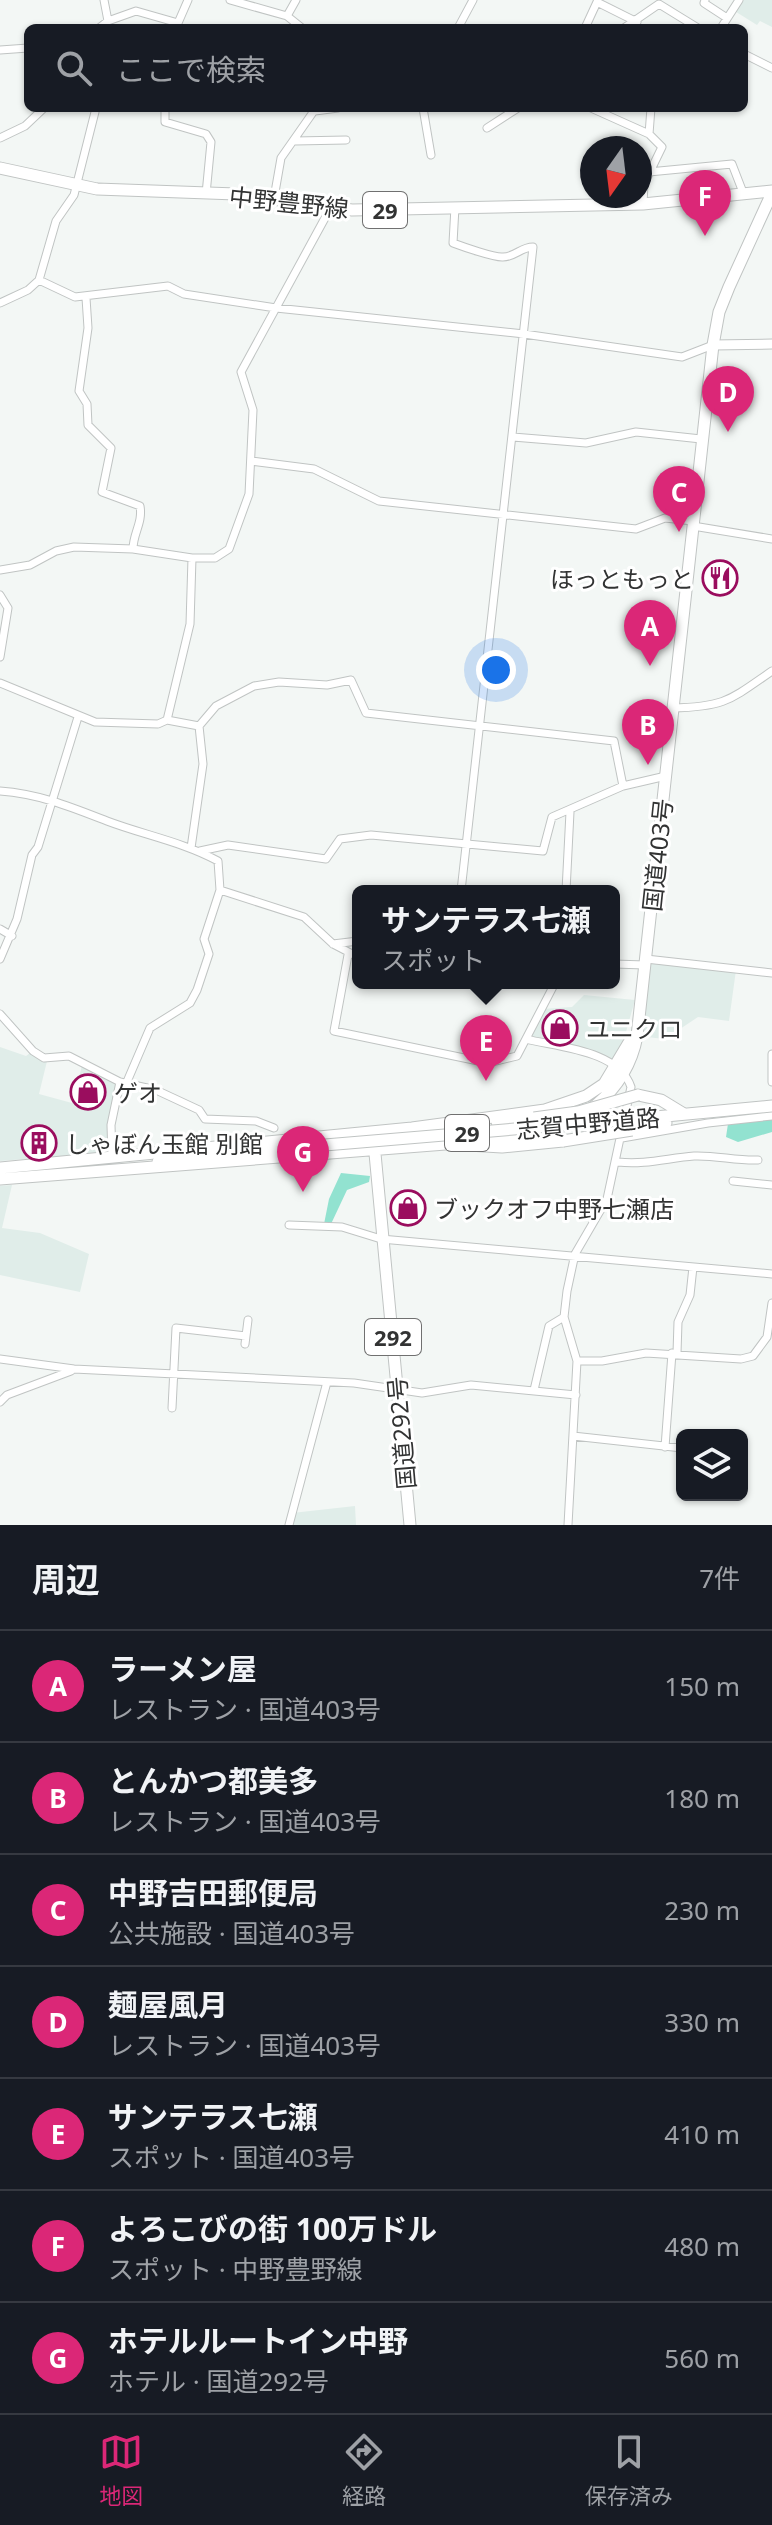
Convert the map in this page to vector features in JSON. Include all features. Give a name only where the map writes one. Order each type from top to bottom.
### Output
[{"type":"main road","name":"中野豊野線","points":[[0,168],[118,191],[274,198],[331,207],[402,210],[580,205]]},
{"type":"main road","name":"中野豊野線","points":[[652,203],[772,192]]},
{"type":"main road","name":"国道403号","points":[[375,1150],[540,1135],[580,1118],[604,1099],[636,1043],[713,345],[719,312],[772,192]]},
{"type":"main road","name":"国道403号","points":[[373,1131],[545,1110],[595,1091],[620,1070]]},
{"type":"main road","name":"29","points":[[412,1128],[578,1112],[638,1095],[661,1100],[685,1115]]},
{"type":"main road","points":[[569,1103],[580,1118]]},
{"type":"main road","name":"志賀中野道路","points":[[113,1163],[301,1147],[629,1129],[685,1115],[772,1106]]},
{"type":"main road","name":"29","points":[[459,1143],[485,1147],[563,1141],[710,1113]]},
{"type":"main road","points":[[0,1179],[373,1131]]},
{"type":"main road","name":"国道292号","points":[[373,1131],[410,1525]]},
{"type":"main road","points":[[0,1168],[375,1150]]},
{"type":"street","points":[[104,0],[108,21]]},
{"type":"street","points":[[104,24],[136,11],[178,23],[188,0]]},
{"type":"street","points":[[230,0],[287,16],[297,24]]},
{"type":"street","points":[[287,16],[296,0]]},
{"type":"street","points":[[460,24],[473,0]]},
{"type":"street","points":[[705,0],[704,3],[727,18]]},
{"type":"street","points":[[723,24],[739,0]]},
{"type":"street","points":[[587,24],[596,1],[637,22]]},
{"type":"street","points":[[633,24],[659,4],[689,24]]},
{"type":"street","points":[[159,24],[161,19]]},
{"type":"street","points":[[0,50],[24,48]]},
{"type":"street","points":[[748,56],[772,68]]},
{"type":"street","points":[[0,138],[25,126],[40,112]]},
{"type":"street","points":[[0,303],[28,290],[39,280],[56,221],[74,195],[95,112]]},
{"type":"street","points":[[165,112],[165,122],[206,134],[211,142],[206,194]]},
{"type":"street","points":[[274,198],[281,158],[314,112]]},
{"type":"street","points":[[424,112],[431,155]]},
{"type":"street","points":[[487,128],[512,112]]},
{"type":"street","points":[[600,112],[649,134],[651,112]]},
{"type":"street","points":[[652,137],[662,147],[652,166]]},
{"type":"street","points":[[295,141],[346,140]]},
{"type":"street","points":[[652,172],[732,164],[744,195]]},
{"type":"street","points":[[0,570],[30,565],[56,551],[74,547],[133,549],[192,558],[215,558],[229,549],[249,494],[253,410],[241,372],[331,207]]},
{"type":"street","points":[[455,207],[453,243],[456,246],[467,245],[502,258],[533,247],[462,885]]},
{"type":"street","points":[[39,280],[75,297],[86,298],[156,286],[184,294],[276,308],[524,334],[682,357],[713,345],[772,344]]},
{"type":"street","points":[[86,298],[88,328],[79,391],[87,404],[88,425],[111,448],[102,492],[140,506],[142,516],[133,536],[133,549]]},
{"type":"street","points":[[513,437],[586,443],[636,432],[701,439]]},
{"type":"street","points":[[251,461],[314,469],[379,501],[636,529],[665,518],[772,539]]},
{"type":"street","points":[[167,720],[190,624],[192,558]]},
{"type":"street","points":[[0,595],[8,608],[0,657]]},
{"type":"street","points":[[672,708],[713,707],[746,692],[772,671]]},
{"type":"street","points":[[191,848],[203,764],[199,726],[216,706],[254,686],[279,682],[327,685],[351,680],[366,713],[614,741],[623,786]]},
{"type":"street","points":[[0,683],[95,722],[143,724],[167,720],[199,726]]},
{"type":"street","points":[[0,959],[12,936],[32,855],[54,799],[78,717]]},
{"type":"street","points":[[200,851],[228,845],[326,859],[340,839],[371,835],[543,851],[552,817],[570,812],[623,786],[666,776]]},
{"type":"street","points":[[0,791],[54,799],[108,821],[200,851],[218,861],[220,890],[204,939],[209,954],[197,990],[190,1003],[150,1028],[123,1083],[111,1125],[113,1163]]},
{"type":"street","points":[[566,885],[570,812]]},
{"type":"street","points":[[220,890],[304,917],[333,944],[352,956]]},
{"type":"street","points":[[0,929],[12,936]]},
{"type":"street","points":[[333,944],[352,942]]},
{"type":"street","points":[[348,955],[334,1031],[488,1063],[517,1056],[552,989]]},
{"type":"street","points":[[620,964],[646,962],[772,973]]},
{"type":"street","points":[[0,1014],[33,1051],[44,1058],[69,1056],[123,1083],[156,1090],[199,1110],[205,1119],[256,1121],[274,1128]]},
{"type":"street","points":[[526,1039],[597,1056],[620,1070],[631,1090],[629,1129],[607,1199],[575,1254],[564,1317],[577,1361],[568,1525]]},
{"type":"street","points":[[772,1054],[772,1082]]},
{"type":"street","points":[[629,1129],[772,1116]]},
{"type":"street","points":[[618,1162],[666,1162],[695,1156],[733,1161],[758,1160]]},
{"type":"street","points":[[733,1181],[772,1185]]},
{"type":"street","points":[[289,1225],[342,1227],[384,1239],[772,1274]]},
{"type":"street","points":[[665,1447],[678,1322],[690,1295],[693,1267]]},
{"type":"street","points":[[577,1361],[675,1353],[741,1359],[753,1356],[769,1338],[772,1303]]},
{"type":"street","points":[[534,1390],[549,1326],[564,1317]]},
{"type":"street","points":[[172,1408],[176,1328],[246,1340],[248,1320]]},
{"type":"street","points":[[0,1359],[74,1369],[327,1382],[422,1393],[471,1385],[576,1395]]},
{"type":"street","points":[[0,1402],[7,1395],[74,1369]]},
{"type":"street","points":[[289,1525],[327,1382]]},
{"type":"street","points":[[573,1436],[676,1448]]},
{"type":"shaded area","points":[[739,0],[772,0],[772,27],[760,21],[757,25],[733,10]]},
{"type":"shaded area","points":[[646,959],[736,970],[729,1021],[698,1017],[665,1039],[637,1036]]},
{"type":"shaded area","points":[[584,995],[635,1000],[622,1046],[611,1064],[597,1056],[526,1039],[542,1009],[572,1007]]},
{"type":"shaded area","points":[[0,1047],[26,1056],[33,1051],[48,1057],[39,1094],[72,1103],[83,1062],[120,1082],[111,1125],[112,1152],[0,1161]]},
{"type":"shaded area","points":[[12,1185],[2,1228],[40,1233],[89,1254],[80,1292],[0,1275],[0,1186]]},
{"type":"shaded area","points":[[355,1506],[356,1525],[289,1525],[292,1513]]},
{"type":"green space","points":[[772,1111],[772,1132],[738,1142],[726,1137],[729,1117]]},
{"type":"green space","points":[[341,1173],[370,1176],[369,1182],[347,1190],[331,1224],[324,1224],[329,1199]]},
{"type":"place","name":"よろこびの街 100万ドル","points":[[705,236]]},
{"type":"place","name":"麺屋風月","points":[[728,432]]},
{"type":"place","name":"中野吉田郵便局","points":[[679,532]]},
{"type":"place","name":"ほっともっと","points":[[720,578]]},
{"type":"place","name":"ラーメン屋","points":[[650,666]]},
{"type":"place","name":"とんかつ都美多","points":[[648,765]]},
{"type":"place","name":"ユニクロ","points":[[560,1028]]},
{"type":"place","name":"サンテラス七瀬","points":[[486,1081]]},
{"type":"place","name":"ゲオ","points":[[88,1092]]},
{"type":"place","name":"しゃぼん玉館 別館","points":[[39,1143]]},
{"type":"place","name":"ホテルルートイン中野","points":[[303,1192]]},
{"type":"place","name":"ブックオフ中野七瀬店","points":[[408,1208]]}]
